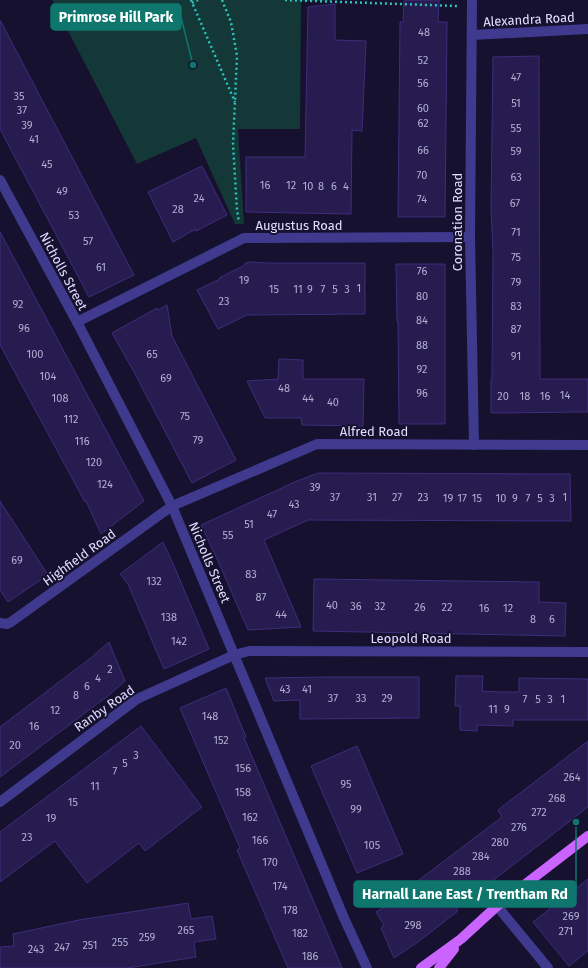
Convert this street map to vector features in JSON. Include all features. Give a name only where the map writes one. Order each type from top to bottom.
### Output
[{"type":"main road","points":[[421,968],[461,939],[497,906],[588,836]]},
{"type":"main road","points":[[439,968],[461,939]]},
{"type":"street","name":"Coronation Road","points":[[472,3],[470,238],[474,445]]},
{"type":"street","name":"Alexandra Road","points":[[472,35],[588,29]]},
{"type":"street","name":"Nicholls Street","points":[[0,180],[172,506],[344,918],[367,968]]},
{"type":"street","name":"Augustus Road","points":[[76,322],[244,238],[470,238]]},
{"type":"street","name":"Alfred Road","points":[[172,506],[317,444],[588,445]]},
{"type":"street","name":"Highfield Road","points":[[0,623],[7,624],[11,622],[172,506]]},
{"type":"street","name":"Leopold Road","points":[[234,655],[249,651],[588,652]]},
{"type":"street","name":"Ranby Road","points":[[0,802],[136,699],[234,655]]},
{"type":"street","points":[[497,906],[548,968]]},
{"type":"path","points":[[198,0],[191,2],[236,104]]},
{"type":"path","points":[[222,0],[231,22],[237,56],[233,144],[236,210],[244,238]]},
{"type":"path","points":[[285,0],[472,3]]},
{"type":"green space","points":[[52,0],[330,0],[301,1],[300,129],[238,129],[244,224],[235,224],[196,138],[137,164]]},
{"type":"building","points":[[404,0],[439,0],[438,22],[447,22],[445,217],[398,217],[400,22],[403,22]]},
{"type":"building","points":[[335,4],[335,40],[366,41],[362,131],[352,130],[351,214],[246,212],[246,157],[305,157],[308,7]]},
{"type":"building","points":[[0,20],[134,275],[89,297],[0,129]]},
{"type":"building","points":[[539,56],[540,379],[588,379],[588,412],[491,413],[493,57]]},
{"type":"building","points":[[202,166],[227,215],[196,231],[196,229],[173,242],[148,192]]},
{"type":"building","points":[[0,232],[144,501],[101,534],[86,501],[85,502],[0,345]]},
{"type":"building","points":[[245,263],[365,263],[365,314],[247,315],[218,329],[197,290],[245,265]]},
{"type":"building","points":[[396,264],[445,264],[445,424],[399,424]]},
{"type":"building","points":[[167,305],[172,336],[236,460],[192,483],[112,333],[157,308],[158,310]]},
{"type":"building","points":[[279,359],[303,360],[303,379],[364,379],[363,426],[302,425],[301,418],[265,418],[247,381],[278,379]]},
{"type":"building","points":[[318,473],[570,474],[571,521],[308,520],[264,540],[301,627],[248,630],[201,525],[297,481]]},
{"type":"building","points":[[0,501],[48,575],[8,602],[0,590]]},
{"type":"building","points":[[163,542],[209,649],[164,669],[128,584],[120,574]]},
{"type":"building","points":[[314,579],[539,582],[539,602],[566,603],[565,636],[313,631]]},
{"type":"building","points":[[109,642],[125,681],[109,695],[0,777],[0,727],[92,657]]},
{"type":"building","points":[[456,676],[483,676],[482,691],[501,692],[519,692],[519,678],[588,679],[588,720],[513,720],[513,726],[477,725],[477,731],[460,730],[460,706],[455,706]]},
{"type":"building","points":[[419,677],[419,718],[300,719],[300,700],[274,701],[265,678]]},
{"type":"building","points":[[226,688],[246,737],[244,738],[342,968],[288,968],[237,850],[240,848],[180,708]]},
{"type":"building","points":[[141,726],[202,807],[145,851],[139,843],[87,883],[55,841],[0,882],[0,832]]},
{"type":"building","points":[[588,741],[588,807],[456,909],[458,911],[418,942],[394,958],[381,928],[384,925],[376,912],[391,903],[390,902],[502,817],[498,810]]},
{"type":"building","points":[[357,746],[403,854],[357,873],[311,766]]},
{"type":"building","points":[[588,879],[588,951],[569,966],[533,922]]},
{"type":"building","points":[[188,903],[191,919],[212,916],[216,939],[194,942],[196,957],[128,968],[0,968],[0,947],[14,946],[13,934],[79,920]]},
{"type":"place","name":"Primrose Hill Park","points":[[193,65]]},
{"type":"place","name":"Harnall Lane East / Trentham Rd","points":[[576,822]]}]
